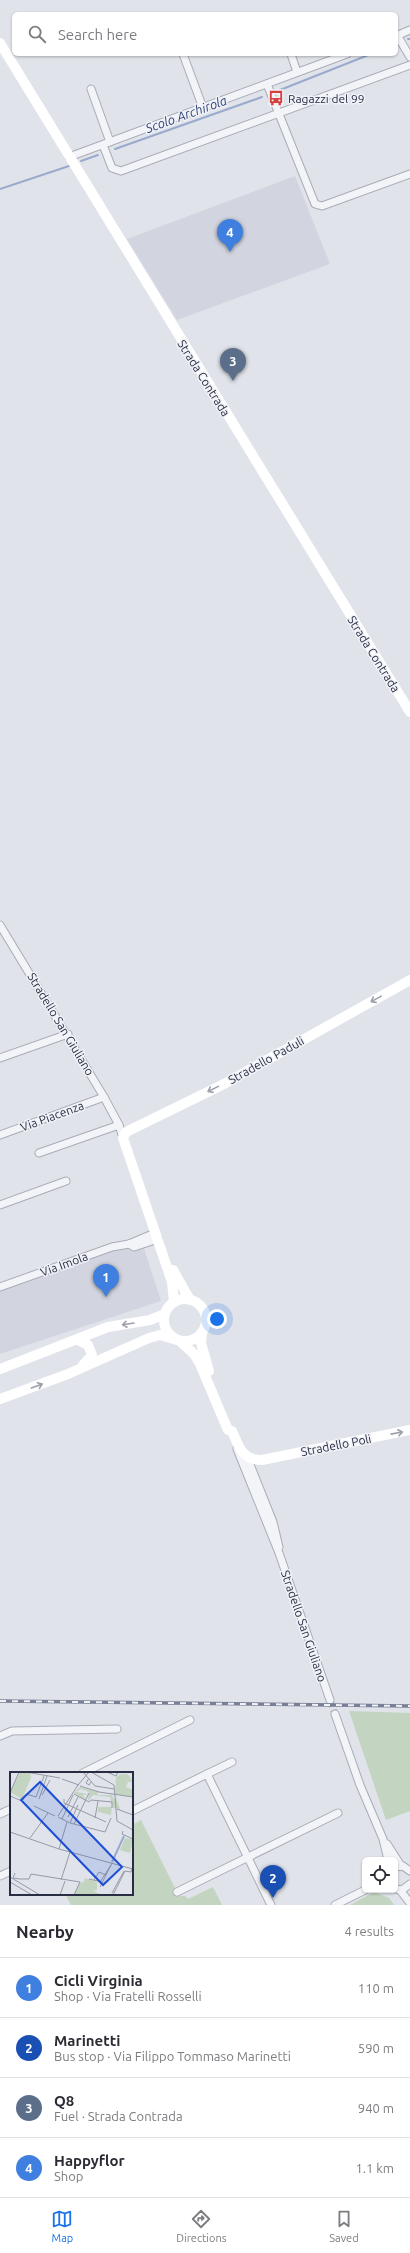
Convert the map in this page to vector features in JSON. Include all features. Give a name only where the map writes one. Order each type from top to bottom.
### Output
[{"type":"street","points":[[398,36],[410,30]]},
{"type":"street","points":[[398,38],[410,57]]},
{"type":"street","name":"Strada Contrada","points":[[0,43],[410,712]]},
{"type":"street","points":[[184,56],[203,108]]},
{"type":"street","points":[[292,56],[297,72]]},
{"type":"street","points":[[69,157],[341,56]]},
{"type":"street","points":[[103,145],[112,168],[121,170],[410,64]]},
{"type":"street","points":[[267,84],[315,204],[322,206],[410,174]]},
{"type":"street","points":[[91,89],[110,142]]},
{"type":"street","name":"Stradello San Giuliano","points":[[0,925],[68,1034],[104,1097],[118,1125],[172,1282],[174,1302]]},
{"type":"street","name":"Stradello Paduli","points":[[123,1138],[128,1130],[224,1084],[410,980]]},
{"type":"street","points":[[0,1058],[68,1034]]},
{"type":"street","name":"Via Piacenza","points":[[0,1135],[104,1097]]},
{"type":"street","points":[[39,1153],[118,1125]]},
{"type":"street","points":[[0,1205],[66,1181]]},
{"type":"street","name":"Stradello San Giuliano","points":[[158,1240],[190,1300]]},
{"type":"street","name":"Via Imola","points":[[0,1287],[112,1247],[158,1240]]},
{"type":"street","points":[[0,1369],[108,1328],[150,1320],[165,1314],[174,1302],[190,1300],[197,1303],[204,1311],[206,1322],[202,1332],[192,1340],[179,1340],[160,1335],[149,1338],[68,1374],[0,1399]]},
{"type":"street","points":[[165,1314],[166,1329],[179,1340]]},
{"type":"street","name":"Stradello San Giuliano","points":[[202,1332],[201,1343],[214,1384],[247,1457],[273,1522],[279,1553],[330,1700]]},
{"type":"street","points":[[68,1374],[86,1363],[92,1355],[88,1345],[78,1340]]},
{"type":"street","name":"Stradello San Giuliano","points":[[179,1340],[194,1354],[200,1364],[263,1514],[276,1551],[279,1553]]},
{"type":"street","name":"Stradello San Giuliano","points":[[228,1430],[232,1431],[243,1455],[247,1457]]},
{"type":"street","name":"Stradello Poli","points":[[247,1457],[262,1460],[410,1430]]},
{"type":"street","points":[[255,1476],[256,1470],[262,1460]]},
{"type":"street","name":"Stradello San Giuliano","points":[[260,1489],[259,1492],[264,1509],[263,1514]]},
{"type":"street","points":[[335,1714],[360,1785],[383,1839],[393,1857]]},
{"type":"street","points":[[85,1772],[190,1720]]},
{"type":"street","points":[[0,1736],[12,1731],[117,1729]]},
{"type":"street","points":[[133,1811],[232,1762]]},
{"type":"street","points":[[207,1774],[271,1905]]},
{"type":"street","points":[[0,1814],[10,1809]]},
{"type":"street","points":[[177,1892],[338,1812]]},
{"type":"street","points":[[383,1839],[387,1857]]},
{"type":"street","points":[[398,1866],[410,1871]]},
{"type":"street","points":[[0,1876],[10,1871]]},
{"type":"street","points":[[398,1889],[406,1888],[410,1884]]},
{"type":"street","points":[[398,1890],[410,1903]]},
{"type":"street","points":[[335,1905],[362,1892]]},
{"type":"shaded area","points":[[295,176],[330,264],[177,320],[127,239]]},
{"type":"shaded area","points":[[141,1239],[161,1301],[0,1354],[0,1290]]},
{"type":"green space","points":[[349,1711],[410,1713],[410,1811],[386,1820]]},
{"type":"green space","points":[[141,1820],[179,1896],[185,1896],[188,1899],[213,1887],[222,1905],[71,1905],[66,1895],[133,1895],[133,1824]]},
{"type":"green space","points":[[372,1893],[376,1893],[389,1898],[394,1905],[350,1905]]},
{"type":"waterway","name":"Scolo Archirola","points":[[280,90],[366,56]]},
{"type":"waterway","name":"Scolo Archirola","points":[[115,149],[262,97]]},
{"type":"waterway","name":"Scolo Archirola","points":[[81,161],[98,155]]},
{"type":"waterway","name":"Scolo Archirola","points":[[0,189],[69,166]]},
{"type":"tunnel","points":[[330,1700],[335,1714]]},
{"type":"railway","points":[[0,1701],[410,1706]]},
{"type":"place","name":"Ragazzi del 99","points":[[276,98]]},
{"type":"place","name":"Happyflor","points":[[230,252]]},
{"type":"place","name":"Q8","points":[[233,381]]},
{"type":"place","name":"Cicli Virginia","points":[[106,1297]]},
{"type":"place","name":"Marinetti","points":[[273,1898]]}]
